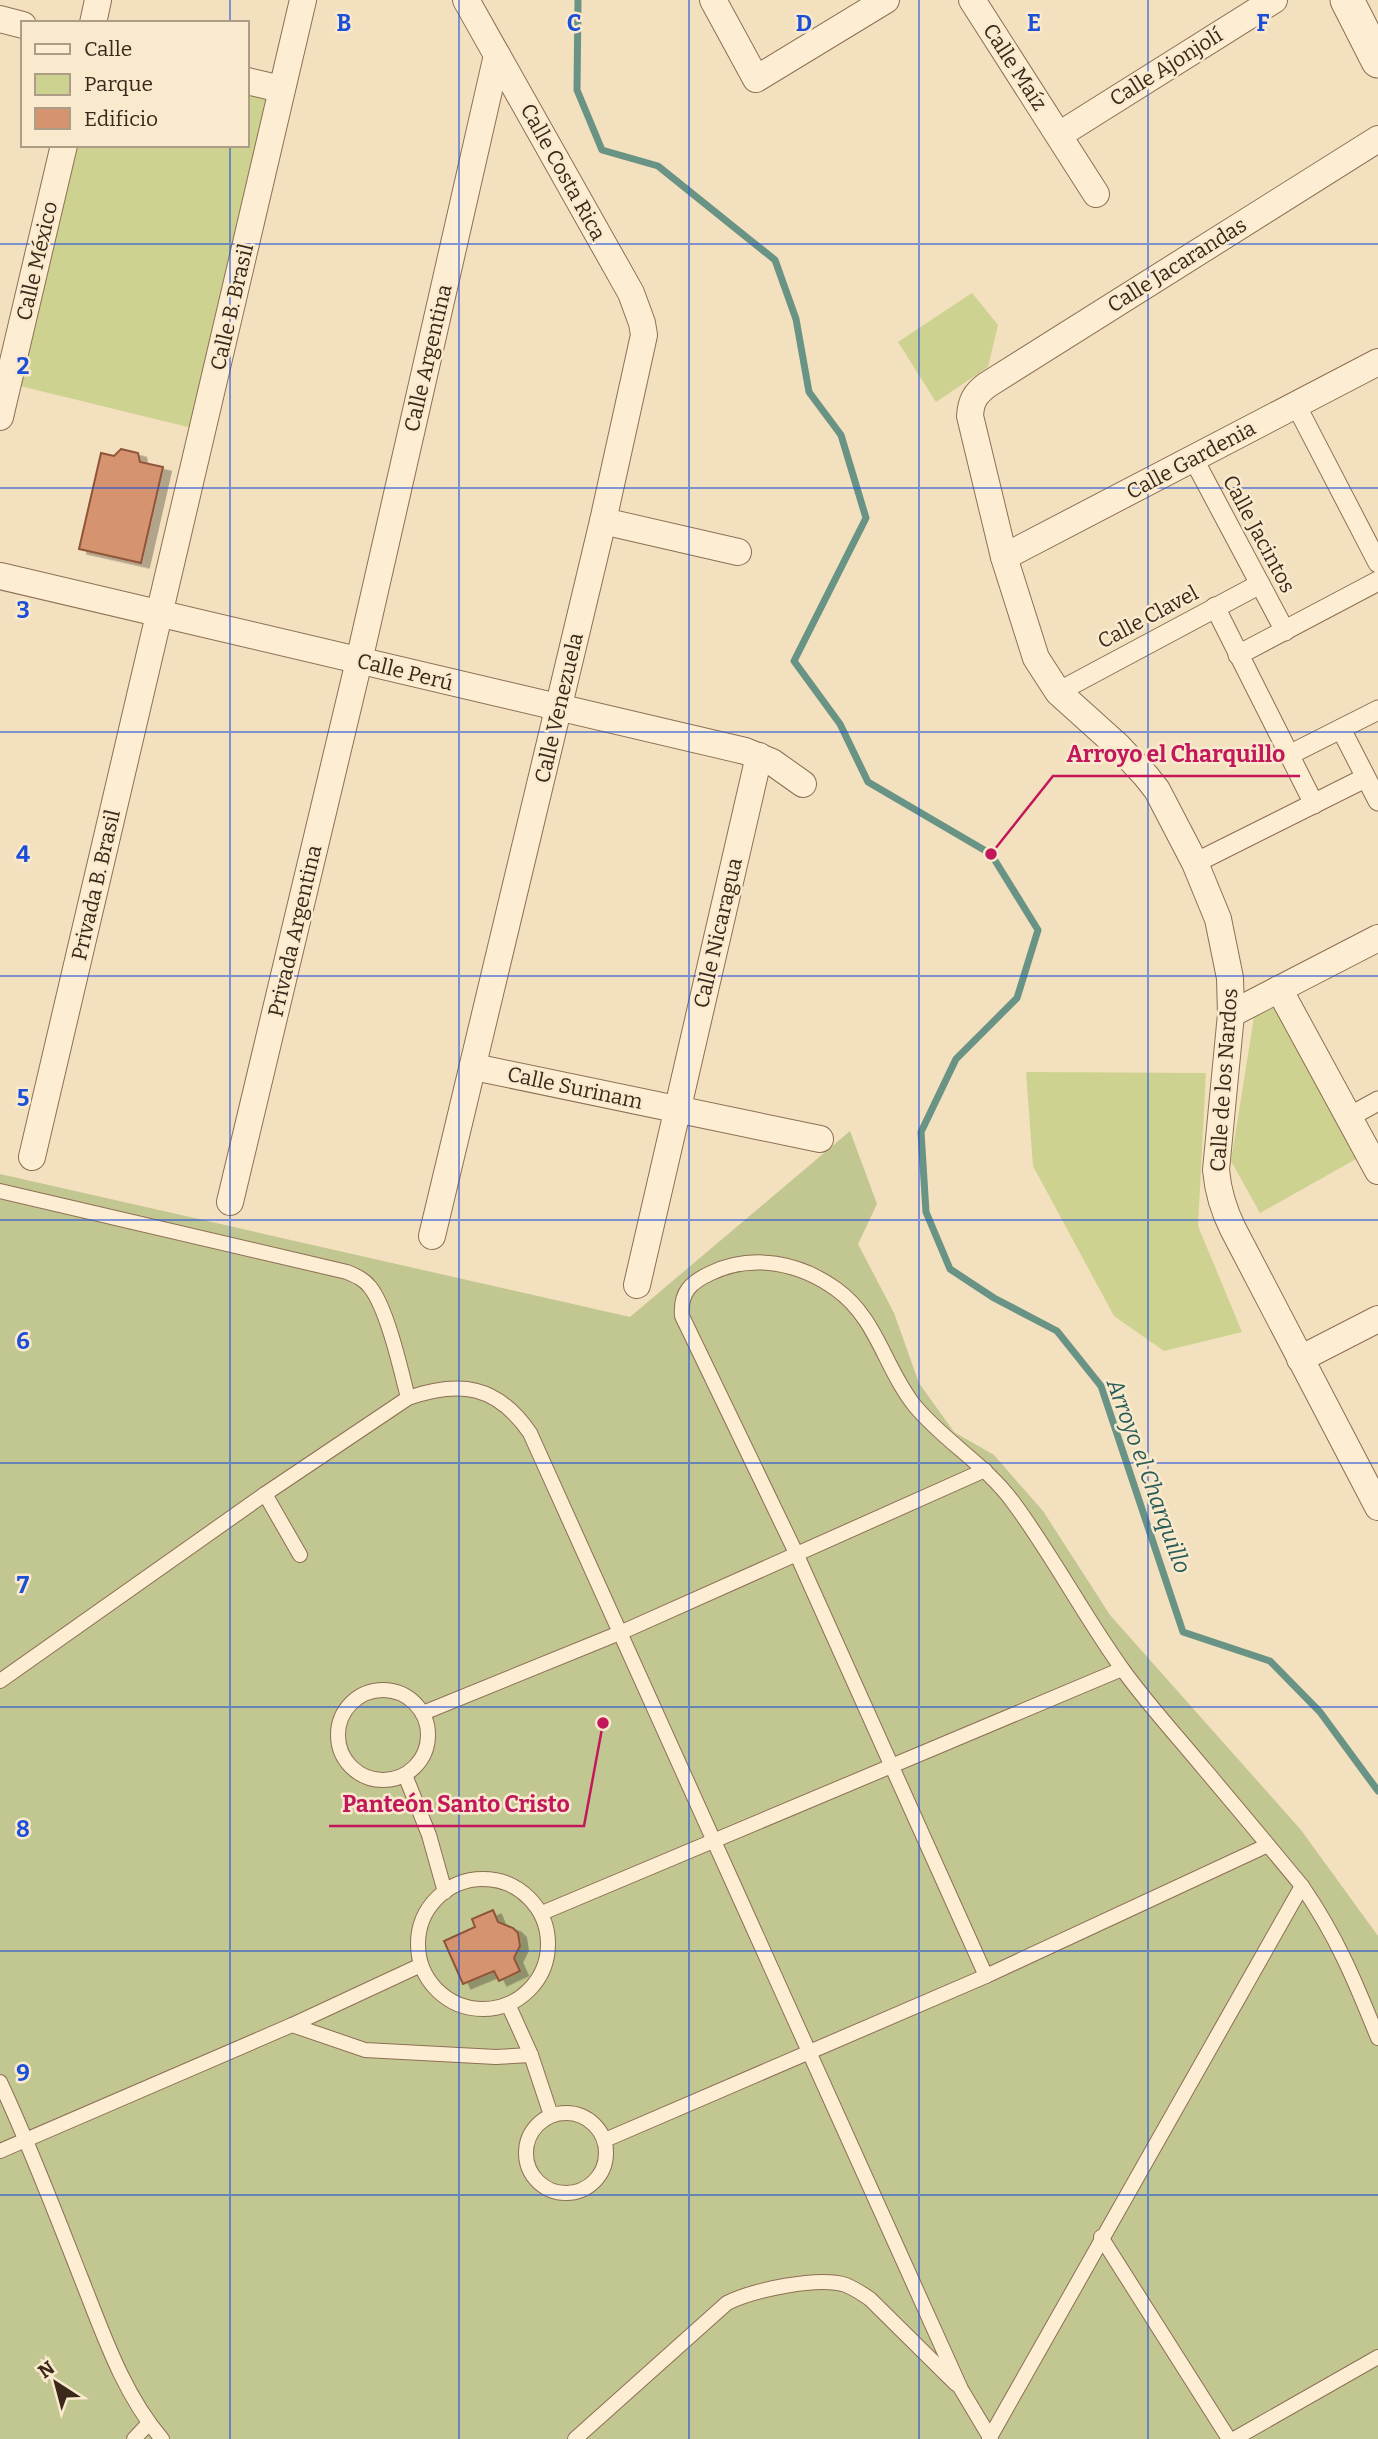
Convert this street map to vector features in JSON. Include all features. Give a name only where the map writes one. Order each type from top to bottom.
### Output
[{"type":"street","points":[[93,21],[98,0]]},
{"type":"street","name":"Calle B. Brasil","points":[[159,613],[303,0]]},
{"type":"street","name":"Calle Costa Rica","points":[[466,0],[631,293],[642,323],[643,349]]},
{"type":"street","points":[[713,0],[756,79],[886,0]]},
{"type":"street","name":"Calle Maíz","points":[[972,0],[1096,194]]},
{"type":"street","name":"Calle Ajonjolí","points":[[1059,135],[1274,0]]},
{"type":"street","points":[[1347,0],[1378,61]]},
{"type":"street","points":[[0,19],[21,24]]},
{"type":"street","name":"Calle Argentina","points":[[359,661],[497,55]]},
{"type":"street","points":[[248,80],[281,89]]},
{"type":"street","name":"Calle Jacarandas","points":[[977,393],[1378,139]]},
{"type":"street","name":"Calle México","points":[[0,417],[64,147]]},
{"type":"street","name":"Calle Venezuela","points":[[432,1237],[643,349]]},
{"type":"street","name":"Calle Gardenia","points":[[1004,557],[1378,362]]},
{"type":"street","name":"Calle de los Nardos","points":[[977,393],[971,402],[970,416],[1004,557],[1036,658],[1058,692],[1119,747],[1157,790],[1195,863],[1219,919],[1230,978],[1231,1014],[1216,1170],[1218,1191],[1228,1219],[1378,1507]]},
{"type":"street","points":[[1296,405],[1370,527],[1378,563]]},
{"type":"street","name":"Calle Jacintos","points":[[1193,458],[1285,631]]},
{"type":"street","points":[[603,521],[738,552]]},
{"type":"street","name":"Calle Perú","points":[[0,576],[759,756],[803,784]]},
{"type":"street","points":[[1238,655],[1378,581]]},
{"type":"street","name":"Calle Clavel","points":[[1058,692],[1260,584]]},
{"type":"street","points":[[1214,607],[1314,804]]},
{"type":"street","name":"Privada B. Brasil","points":[[33,1157],[159,613]]},
{"type":"street","name":"Privada Argentina","points":[[230,1202],[359,661]]},
{"type":"street","points":[[1289,755],[1378,709]]},
{"type":"street","points":[[1341,729],[1378,801]]},
{"type":"street","name":"Calle Nicaragua","points":[[637,1285],[759,756]]},
{"type":"street","points":[[1195,863],[1364,778]]},
{"type":"street","points":[[1231,1014],[1378,938]]},
{"type":"street","points":[[1279,989],[1378,1171]]},
{"type":"street","name":"Calle Surinam","points":[[474,1066],[820,1139]]},
{"type":"street","points":[[1349,1117],[1378,1101]]},
{"type":"street","points":[[1300,1359],[1378,1319]]},
{"type":"lane","points":[[1,1195],[347,1272],[361,1278],[377,1298],[397,1355],[408,1398]]},
{"type":"lane","points":[[986,1976],[796,1553],[682,1316],[681,1303],[685,1291],[698,1279],[717,1270],[746,1263],[772,1262],[799,1269],[838,1290],[856,1307],[870,1324],[891,1369],[915,1406],[985,1470],[1013,1502],[1122,1669],[1302,1886],[1334,1935],[1378,2038]]},
{"type":"lane","points":[[0,1681],[265,1494],[408,1398],[429,1390],[472,1388],[490,1395],[519,1416],[530,1433],[622,1632],[961,2389],[990,2438]]},
{"type":"lane","points":[[423,1713],[622,1632],[985,1470]]},
{"type":"lane","points":[[265,1494],[300,1555]]},
{"type":"lane","points":[[542,1913],[1122,1669]]},
{"type":"lane","points":[[389,1689],[414,1702],[423,1713],[428,1727],[424,1755],[416,1766],[404,1775],[391,1780],[363,1776],[351,1768],[342,1757],[337,1729],[350,1703],[361,1695],[389,1689]]},
{"type":"lane","points":[[404,1775],[429,1835],[445,1892]]},
{"type":"lane","points":[[605,2140],[986,1976],[1268,1845]]},
{"type":"lane","points":[[479,1878],[507,1882],[532,1899],[542,1913],[548,1935],[546,1964],[533,1987],[508,2004],[478,2010],[453,2003],[432,1985],[421,1965],[417,1937],[420,1924],[431,1904],[457,1883],[479,1878]]},
{"type":"lane","points":[[990,2438],[1101,2237],[1302,1886]]},
{"type":"lane","points":[[0,2151],[292,2025],[421,1965]]},
{"type":"lane","points":[[508,2004],[531,2055],[551,2115]]},
{"type":"lane","points":[[292,2025],[365,2050],[483,2057],[531,2055]]},
{"type":"lane","points":[[0,2082],[27,2140],[112,2357],[149,2423],[162,2439]]},
{"type":"lane","points":[[577,2114],[589,2119],[599,2128],[605,2140],[607,2152],[600,2176],[580,2191],[555,2192],[544,2187],[528,2168],[527,2143],[532,2131],[551,2115],[577,2114]]},
{"type":"lane","points":[[1101,2237],[1231,2439],[1378,2357]]},
{"type":"lane","points":[[575,2439],[726,2303],[744,2294],[766,2288],[831,2282],[859,2291],[961,2389]]},
{"type":"lane","points":[[134,2439],[149,2423]]},
{"type":"green space","points":[[248,91],[276,99],[192,428],[16,385],[77,147],[248,147]]},
{"type":"green space","points":[[972,293],[998,325],[988,367],[936,402],[898,342]]},
{"type":"green space","points":[[1282,1004],[1365,1154],[1260,1213],[1231,1161],[1254,1017]]},
{"type":"green space","points":[[1026,1072],[1206,1073],[1198,1226],[1242,1332],[1164,1351],[1114,1316],[1033,1166]]},
{"type":"green space","points":[[850,1131],[877,1204],[858,1244],[894,1313],[919,1383],[954,1432],[994,1455],[1043,1511],[1110,1615],[1301,1830],[1378,1936],[1378,2439],[0,2439],[0,1174],[630,1317]]},
{"type":"building","points":[[121,449],[138,453],[140,462],[163,467],[141,563],[79,549],[101,453],[114,456]]},
{"type":"building","points":[[493,1910],[498,1922],[518,1933],[520,1946],[514,1958],[520,1971],[499,1981],[494,1971],[463,1984],[444,1941],[475,1927],[472,1919]]},
{"type":"waterway","name":"Arroyo el Charquillo","points":[[578,0],[577,90],[602,150],[658,166],[775,260],[796,319],[809,392],[841,435],[866,518],[794,661],[840,724],[868,782],[991,854],[1038,930],[1017,998],[956,1059],[921,1132],[926,1212],[950,1269],[994,1298],[1057,1331],[1101,1386],[1183,1632],[1270,1661],[1320,1712],[1378,1791]]},
{"type":"place","name":"Arroyo el Charquillo","points":[[991,854]]},
{"type":"place","name":"Panteón Santo Cristo","points":[[603,1723]]}]
